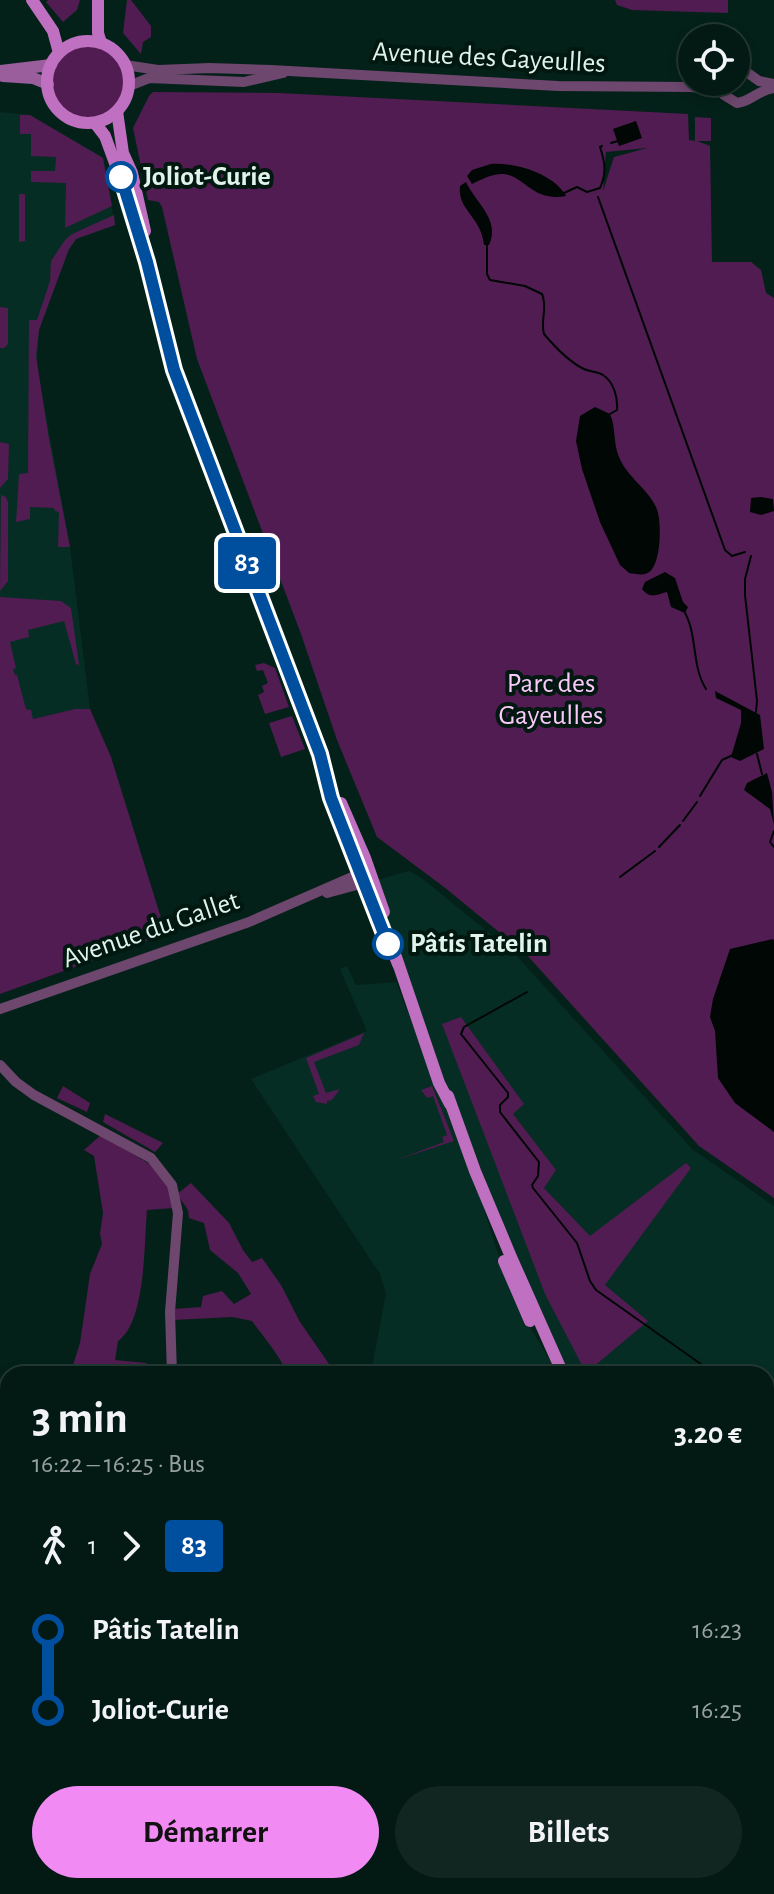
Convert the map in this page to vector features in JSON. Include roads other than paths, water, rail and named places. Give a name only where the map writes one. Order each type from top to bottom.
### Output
[{"type":"main road","points":[[34,3],[81,42]]},
{"type":"main road","points":[[34,3],[53,31],[59,53]]},
{"type":"main road","points":[[81,42],[97,4]]},
{"type":"main road","points":[[97,4],[101,43]]},
{"type":"main road","points":[[81,42],[101,43],[113,49],[125,65],[129,86],[127,95],[117,111],[95,123],[80,122],[60,111],[51,99],[48,84],[51,65],[59,53],[81,42]]},
{"type":"main road","points":[[0,74],[51,65]]},
{"type":"main road","points":[[0,74],[33,78],[48,84]]},
{"type":"main road","points":[[117,111],[123,153],[132,173],[143,215],[147,262]]},
{"type":"main road","points":[[95,123],[111,150],[147,262],[174,370],[432,1055],[439,1083],[475,1171],[494,1233],[536,1333],[558,1366]]},
{"type":"street","name":"Avenue des Gayeulles","points":[[125,65],[158,70],[210,68],[558,86],[678,87]]},
{"type":"street","name":"Avenue des Gayeulles","points":[[129,86],[149,78],[244,82],[284,72]]},
{"type":"street","name":"Avenue des Gayeulles","points":[[750,76],[774,86]]},
{"type":"street","points":[[752,95],[755,87],[753,79]]},
{"type":"street","name":"Avenue des Gayeulles","points":[[727,96],[737,103],[774,86]]},
{"type":"street","name":"Avenue du Gallet","points":[[0,1009],[249,922],[317,894],[334,892],[365,877]]},
{"type":"street","points":[[0,1065],[34,1095],[151,1158],[172,1185],[178,1213],[170,1312],[172,1366]]},
{"type":"waterway","points":[[611,143],[618,141]]},
{"type":"waterway","points":[[564,193],[577,187],[587,192],[600,188],[604,172],[602,146]]},
{"type":"waterway","points":[[598,197],[725,550],[732,556],[745,552]]},
{"type":"waterway","points":[[487,245],[487,274],[490,280],[525,286],[542,294],[544,334],[573,362],[601,374],[610,382],[617,405],[617,410],[610,414]]},
{"type":"waterway","points":[[751,556],[745,579],[745,595],[756,712]]},
{"type":"waterway","points":[[684,611],[691,630],[698,670],[706,689]]},
{"type":"waterway","points":[[757,754],[762,774]]},
{"type":"waterway","points":[[700,796],[722,760],[733,755]]},
{"type":"waterway","points":[[683,821],[697,802]]},
{"type":"waterway","points":[[659,847],[680,825]]},
{"type":"waterway","points":[[774,831],[770,842],[774,847]]},
{"type":"waterway","points":[[620,877],[655,851]]},
{"type":"waterway","points":[[527,992],[464,1027],[461,1034],[508,1093],[500,1105],[500,1112],[539,1162],[533,1188],[577,1243],[596,1290],[704,1366]]},
{"type":"place","name":"Joliot-Curie","points":[[121,177]]},
{"type":"place","name":"Pâtis Tatelin","points":[[388,944]]},
{"type":"park label","name":"Parc des Gayeulles","points":[[551,700]]}]
